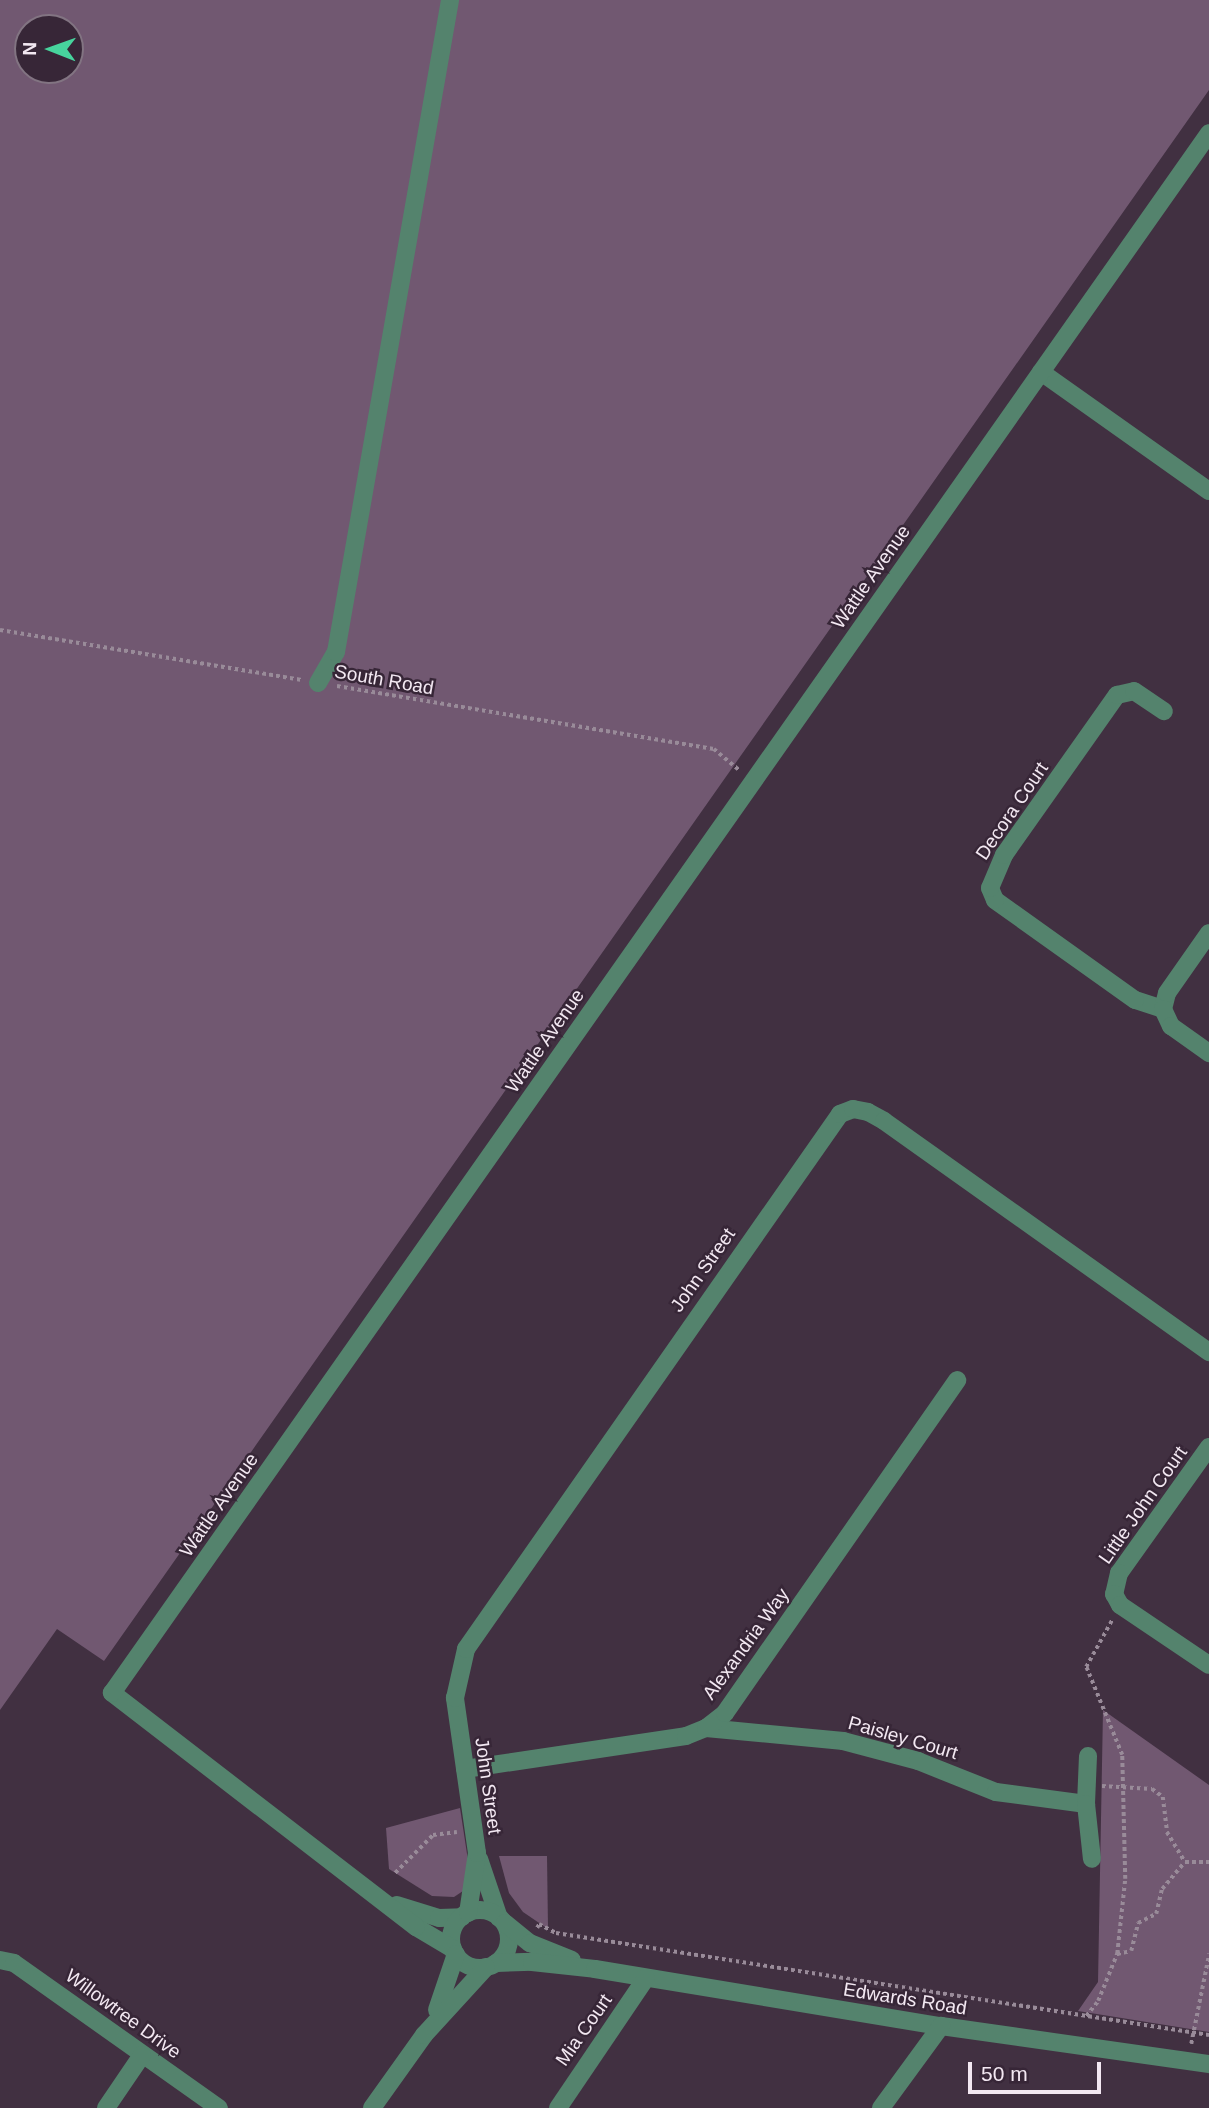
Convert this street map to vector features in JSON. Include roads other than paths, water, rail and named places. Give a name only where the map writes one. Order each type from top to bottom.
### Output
[{"type":"street","points":[[318,683],[336,652],[450,0]]},
{"type":"street","name":"Wattle Avenue","points":[[455,1952],[416,1927],[112,1693],[1209,134]]},
{"type":"street","points":[[1041,372],[1209,491]]},
{"type":"street","name":"Decora Court","points":[[1163,1009],[1135,1000],[995,901],[990,888],[1004,855],[1117,695],[1134,691],[1164,711]]},
{"type":"street","points":[[1209,933],[1167,993],[1163,1009],[1171,1026],[1209,1053]]},
{"type":"street","name":"John Street","points":[[502,1920],[477,1853],[455,1698],[466,1649],[840,1114],[853,1109],[868,1112],[884,1121],[1209,1352]]},
{"type":"street","name":"Alexandria Way","points":[[465,1769],[686,1736],[706,1728],[725,1713],[957,1380]]},
{"type":"street","name":"Little John Court","points":[[1209,1447],[1119,1573],[1114,1594],[1120,1605],[1209,1665]]},
{"type":"street","name":"Paisley Court","points":[[706,1728],[843,1741],[918,1761],[996,1792],[1086,1804]]},
{"type":"street","points":[[1088,1756],[1086,1804],[1092,1859]]},
{"type":"street","name":"John Street","points":[[465,1915],[477,1853]]},
{"type":"street","name":"Wattle Avenue","points":[[384,1900],[439,1918],[465,1915]]},
{"type":"street","points":[[372,2108],[424,2035],[507,1950],[502,1920],[484,1910],[465,1915],[453,1932],[455,1952],[446,1992],[424,2035]]},
{"type":"street","name":"Edwards Road","points":[[502,1920],[530,1943],[594,1969]]},
{"type":"street","points":[[455,1952],[469,1966],[491,1965]]},
{"type":"street","name":"Willowtree Drive","points":[[0,1960],[14,1963],[219,2108]]},
{"type":"street","name":"Edwards Road","points":[[491,1965],[533,1962],[594,1969],[941,2026],[1209,2064]]},
{"type":"street","name":"Mia Court","points":[[558,2108],[646,1978]]},
{"type":"street","points":[[881,2108],[941,2026]]},
{"type":"street","points":[[106,2108],[142,2055]]}]
